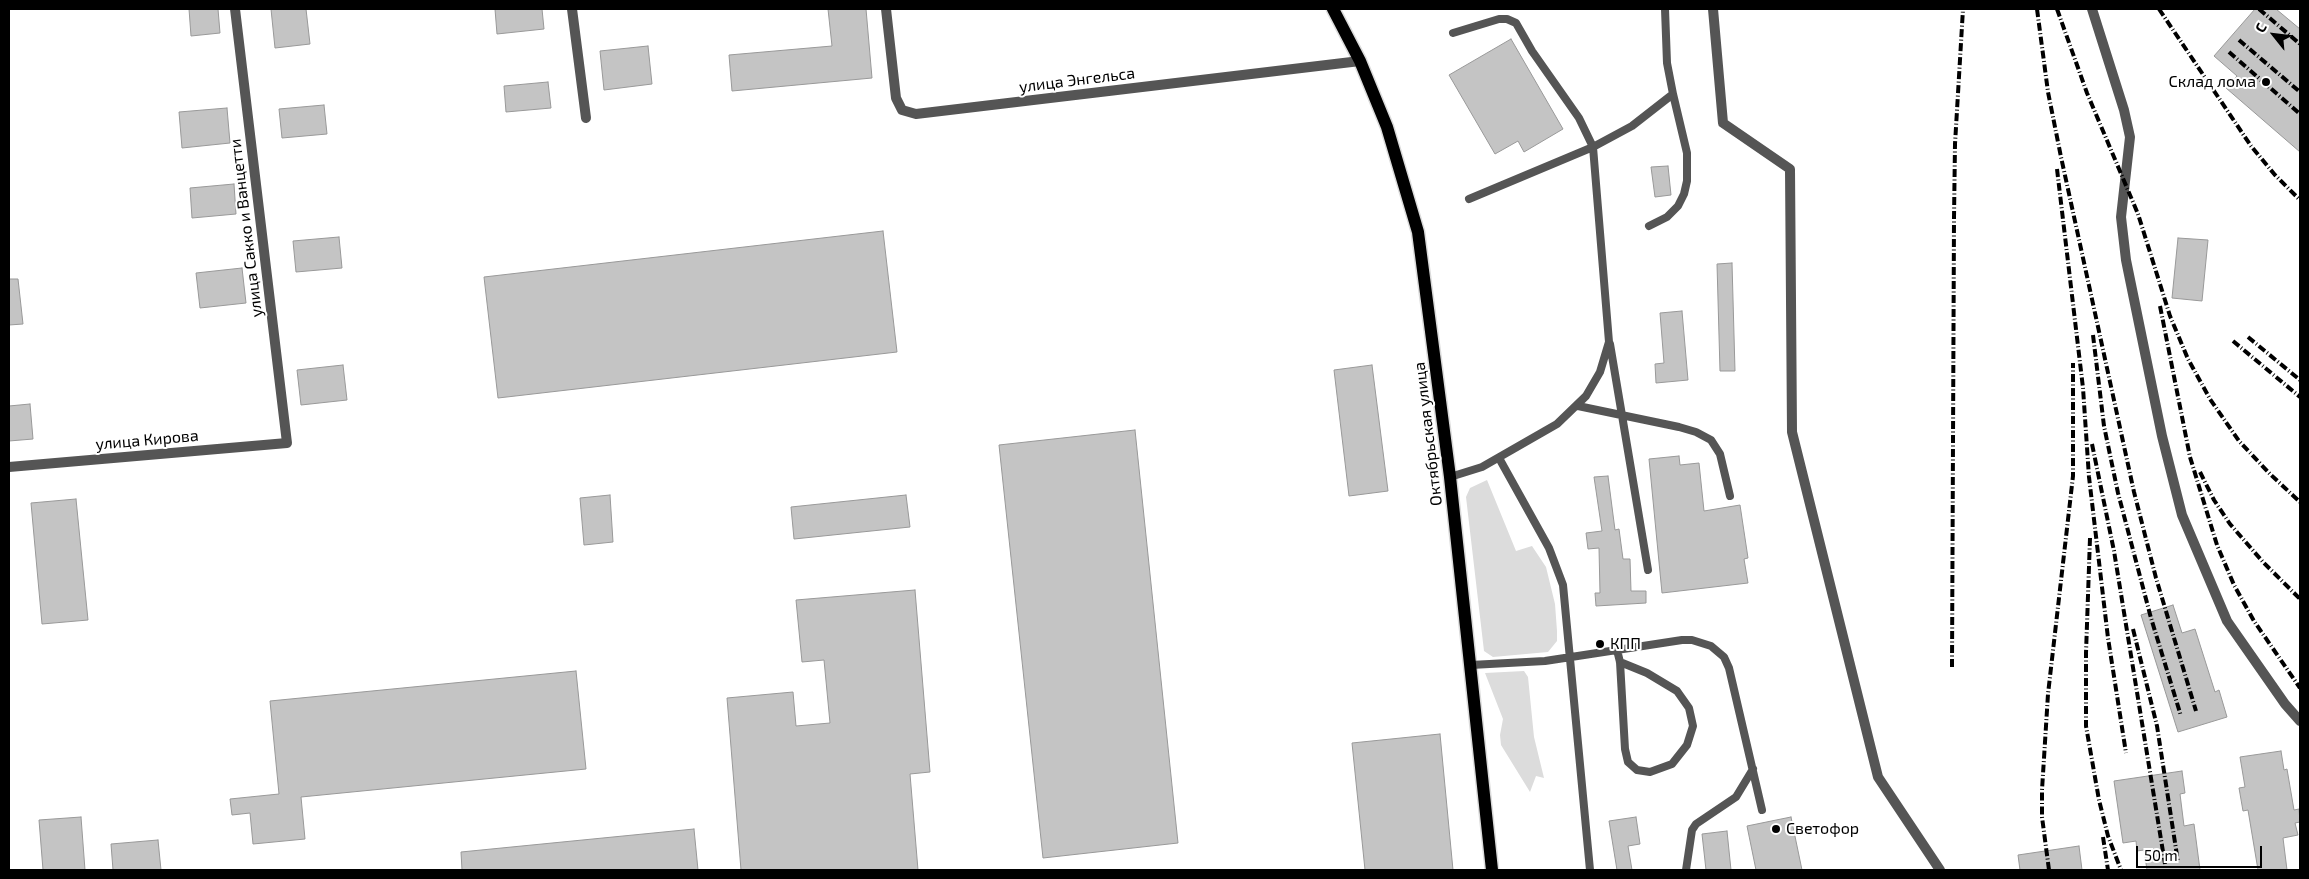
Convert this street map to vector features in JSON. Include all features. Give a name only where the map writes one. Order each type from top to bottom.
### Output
[{"type":"main road","name":"Октябрьская улица","points":[[1333,9],[1360,61],[1396,155],[1418,232],[1450,476],[1492,870]]},
{"type":"street","name":"улица Сакко и Ванцетти","points":[[235,9],[287,443]]},
{"type":"street","points":[[572,9],[586,118]]},
{"type":"street","name":"улица Энгельса","points":[[886,9],[896,98],[902,110],[916,114],[1360,61]]},
{"type":"street","points":[[1713,9],[1723,123],[1790,169],[1792,432],[1878,777],[1940,870]]},
{"type":"street","points":[[2092,9],[2124,110],[2130,137],[2122,218],[2126,260],[2162,436],[2182,515],[2227,621],[2285,704],[2300,721]]},
{"type":"street","name":"улица Кирова","points":[[9,467],[287,443]]},
{"type":"lane","points":[[1649,226],[1667,217],[1678,206],[1684,194],[1687,181],[1687,152],[1667,63],[1665,9]]},
{"type":"lane","points":[[1453,33],[1499,20],[1507,19],[1516,23],[1536,57],[1579,118],[1593,147],[1609,342],[1648,570]]},
{"type":"lane","points":[[1469,199],[1593,147],[1632,126],[1673,94]]},
{"type":"lane","points":[[1450,476],[1472,471],[1499,458],[1557,424],[1578,406],[1593,386],[1609,342]]},
{"type":"lane","points":[[1578,406],[1679,426],[1711,440],[1720,454],[1730,496]]},
{"type":"lane","points":[[1499,458],[1559,571],[1563,585],[1590,870]]},
{"type":"lane","points":[[1471,664],[1569,658],[1682,640],[1700,642],[1718,651],[1729,668],[1762,810]]},
{"type":"lane","points":[[1617,650],[1620,662],[1625,750],[1628,762],[1637,770],[1650,772],[1672,764],[1687,745],[1693,726],[1689,708],[1677,691],[1647,673],[1620,662]]},
{"type":"lane","points":[[1686,870],[1692,830],[1696,824],[1736,797],[1753,770]]},
{"type":"shaded area","points":[[1487,480],[1516,551],[1532,546],[1546,567],[1555,604],[1557,631],[1557,641],[1548,652],[1493,657],[1484,651],[1466,497],[1470,488]]},
{"type":"shaded area","points":[[1524,671],[1528,677],[1534,737],[1544,778],[1536,776],[1530,792],[1501,745],[1500,735],[1503,719],[1485,673]]},
{"type":"building","points":[[189,9],[218,9],[220,33],[191,36]]},
{"type":"building","points":[[271,9],[306,9],[310,44],[275,48]]},
{"type":"building","points":[[495,9],[542,9],[544,29],[497,34]]},
{"type":"building","points":[[828,9],[866,9],[872,78],[732,91],[729,55],[832,46]]},
{"type":"building","name":"Склад лома","points":[[2255,9],[2276,9],[2300,29],[2300,152],[2226,88],[2237,76],[2214,56]]},
{"type":"building","points":[[1511,39],[1563,129],[1524,152],[1518,141],[1495,154],[1449,75]]},
{"type":"building","points":[[648,46],[652,84],[604,90],[600,51]]},
{"type":"building","points":[[548,82],[551,108],[506,112],[504,86]]},
{"type":"building","points":[[324,105],[327,134],[282,138],[279,109]]},
{"type":"building","points":[[227,108],[230,143],[182,148],[179,112]]},
{"type":"building","points":[[1668,166],[1671,195],[1655,197],[1651,167]]},
{"type":"building","points":[[234,184],[236,214],[192,218],[190,188]]},
{"type":"building","points":[[883,231],[897,352],[498,398],[484,277]]},
{"type":"building","points":[[339,237],[342,268],[296,272],[293,241]]},
{"type":"building","points":[[2178,238],[2208,240],[2202,301],[2172,298]]},
{"type":"building","points":[[1732,263],[1735,371],[1720,371],[1717,264]]},
{"type":"building","points":[[242,268],[246,303],[200,308],[196,273]]},
{"type":"building","points":[[9,279],[18,279],[23,324],[9,325]]},
{"type":"building","points":[[1682,311],[1688,380],[1656,383],[1655,364],[1664,363],[1660,313]]},
{"type":"building","points":[[343,365],[347,400],[301,405],[297,370]]},
{"type":"building","points":[[1372,365],[1388,491],[1349,496],[1334,370]]},
{"type":"building","points":[[30,404],[33,439],[9,441],[9,406]]},
{"type":"building","points":[[1135,430],[1178,843],[1043,858],[999,445]]},
{"type":"building","points":[[1679,456],[1680,465],[1699,463],[1704,511],[1740,505],[1748,558],[1744,559],[1748,583],[1662,593],[1649,459]]},
{"type":"building","points":[[1608,476],[1615,530],[1619,529],[1623,559],[1630,559],[1631,591],[1646,591],[1646,603],[1596,606],[1595,593],[1600,593],[1599,548],[1588,549],[1586,533],[1602,531],[1594,477]]},
{"type":"building","points":[[610,495],[613,542],[584,545],[580,498]]},
{"type":"building","points":[[906,495],[910,527],[794,539],[791,507]]},
{"type":"building","points":[[76,499],[88,620],[42,624],[31,503]]},
{"type":"building","points":[[915,590],[930,772],[910,774],[918,870],[741,870],[727,698],[793,692],[796,726],[830,723],[824,660],[802,662],[796,600]]},
{"type":"building","points":[[2173,605],[2182,633],[2195,629],[2215,692],[2219,690],[2227,717],[2178,732],[2141,615]]},
{"type":"building","points":[[576,671],[586,769],[301,797],[305,839],[253,844],[250,813],[232,815],[230,799],[279,794],[270,701]]},
{"type":"building","points":[[1440,734],[1453,870],[1365,870],[1352,743]]},
{"type":"building","points":[[2281,751],[2284,770],[2287,769],[2294,810],[2299,809],[2300,822],[2295,823],[2298,835],[2283,838],[2287,870],[2258,870],[2248,810],[2243,811],[2239,788],[2245,787],[2240,757]]},
{"type":"building","points":[[2182,771],[2185,793],[2180,794],[2184,826],[2194,824],[2200,870],[2147,870],[2144,850],[2137,851],[2136,841],[2123,843],[2114,781]]},
{"type":"building","points":[[81,817],[85,870],[43,870],[39,820]]},
{"type":"building","points":[[1636,817],[1640,844],[1628,846],[1632,870],[1617,870],[1609,821]]},
{"type":"building","points":[[1791,817],[1802,870],[1756,870],[1747,826]]},
{"type":"building","points":[[694,829],[698,870],[462,870],[461,852]]},
{"type":"building","points":[[1727,831],[1731,870],[1706,870],[1702,834]]},
{"type":"building","points":[[158,840],[161,870],[113,870],[111,844]]},
{"type":"building","points":[[2079,846],[2082,870],[2020,870],[2018,855]]},
{"type":"railway","points":[[1952,667],[1955,144],[1963,9]]},
{"type":"railway","points":[[2037,9],[2048,92],[2061,157],[2134,492],[2156,578],[2196,711]]},
{"type":"railway","points":[[2057,9],[2087,93],[2138,214],[2170,316],[2188,359],[2210,399],[2239,441],[2300,502]]},
{"type":"railway","points":[[2159,9],[2251,146],[2275,175],[2300,200]]},
{"type":"railway","points":[[2259,9],[2300,44]]},
{"type":"railway","points":[[2239,40],[2300,92]]},
{"type":"railway","points":[[2229,52],[2300,114]]},
{"type":"railway","points":[[2057,169],[2083,388],[2089,477],[2108,638],[2126,753]]},
{"type":"railway","points":[[2160,306],[2190,457],[2217,545],[2234,585],[2254,621],[2300,688]]},
{"type":"railway","points":[[2093,335],[2104,426],[2118,493],[2151,618],[2181,716]]},
{"type":"railway","points":[[2248,337],[2300,380]]},
{"type":"railway","points":[[2233,341],[2300,397]]},
{"type":"railway","points":[[2049,870],[2042,817],[2042,790],[2048,694],[2073,476],[2073,363]]},
{"type":"railway","points":[[2092,444],[2114,551],[2165,864]]},
{"type":"railway","points":[[2200,472],[2214,500],[2230,524],[2263,562],[2300,599]]},
{"type":"railway","points":[[2090,538],[2086,653],[2086,726],[2099,800],[2108,836],[2121,870]]},
{"type":"railway","points":[[2133,629],[2157,726],[2178,862]]},
{"type":"railway","points":[[2103,837],[2108,870]]},
{"type":"place","name":"Склад лома","points":[[2266,82]]},
{"type":"place","name":"КПП","points":[[1600,644]]},
{"type":"place","name":"Светофор","points":[[1776,829]]}]
